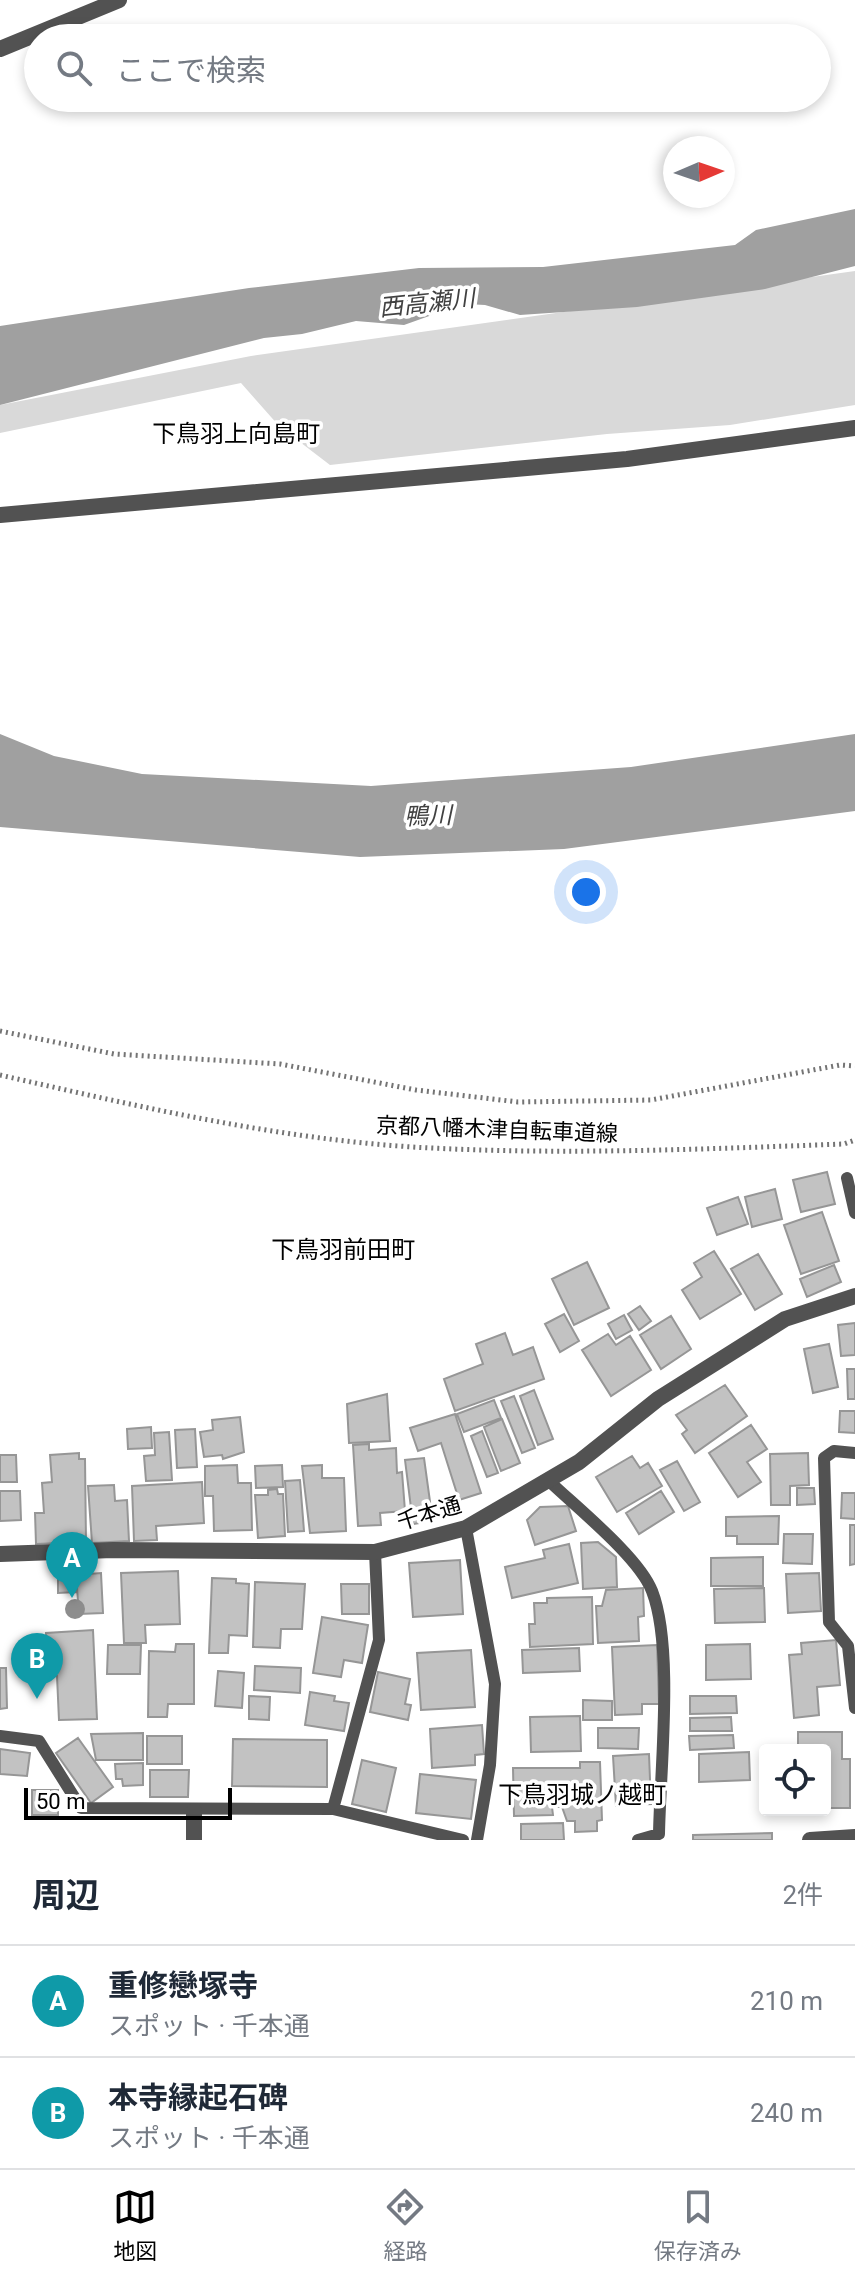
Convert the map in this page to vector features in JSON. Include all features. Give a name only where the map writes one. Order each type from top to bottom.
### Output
[{"type":"street","points":[[61,24],[119,0]]},
{"type":"street","points":[[0,49],[24,39]]},
{"type":"street","points":[[0,515],[612,460],[855,428]]},
{"type":"street","name":"千本通","points":[[0,1554],[113,1550],[375,1552],[466,1528],[579,1462],[658,1399],[785,1319],[855,1296]]},
{"type":"street","points":[[194,1811],[194,1840]]},
{"type":"street","points":[[810,1840],[855,1837]]},
{"type":"lane","points":[[847,1178],[855,1213]]},
{"type":"lane","points":[[855,1453],[834,1451],[824,1458],[829,1622],[851,1646],[855,1708]]},
{"type":"lane","points":[[548,1480],[638,1567],[652,1590],[663,1641],[659,1834],[638,1840]]},
{"type":"lane","points":[[466,1528],[495,1684],[490,1765],[477,1840]]},
{"type":"lane","points":[[333,1809],[379,1640],[375,1552]]},
{"type":"lane","points":[[0,1736],[39,1741],[81,1808],[194,1811],[333,1809],[463,1840]]},
{"type":"path","points":[[0,1031],[114,1054],[280,1064],[416,1090],[518,1102],[651,1100],[840,1065],[855,1066]]},
{"type":"path","name":"京都八幡木津自転車道線","points":[[0,1075],[153,1110],[294,1133],[429,1148],[619,1151],[844,1144],[855,1140]]},
{"type":"shaded area","points":[[855,271],[855,405],[730,425],[607,434],[330,465],[279,426],[241,383],[0,433],[0,405],[251,356]]},
{"type":"water","name":"西高瀬川","points":[[855,209],[855,266],[765,289],[637,307],[520,315],[485,305],[447,303],[432,315],[404,325],[356,321],[302,334],[264,338],[0,405],[0,326],[249,288],[419,268],[543,267],[735,245],[756,230]]},
{"type":"water","name":"鴨川","points":[[0,734],[54,756],[142,774],[371,786],[631,767],[855,734],[855,811],[564,849],[360,857],[0,827]]},
{"type":"building","points":[[827,1172],[835,1204],[801,1212],[793,1180]]},
{"type":"building","points":[[775,1189],[782,1219],[752,1227],[745,1197]]},
{"type":"building","points":[[738,1197],[748,1224],[717,1235],[707,1208]]},
{"type":"building","points":[[822,1212],[839,1261],[801,1274],[784,1225]]},
{"type":"building","points":[[714,1251],[741,1294],[700,1319],[682,1290],[702,1277],[694,1263]]},
{"type":"building","points":[[758,1254],[782,1294],[755,1310],[731,1269]]},
{"type":"building","points":[[587,1262],[609,1308],[574,1325],[552,1279]]},
{"type":"building","points":[[834,1265],[841,1282],[807,1297],[800,1279]]},
{"type":"building","points":[[640,1306],[651,1321],[639,1330],[628,1314]]},
{"type":"building","points":[[564,1314],[579,1341],[560,1352],[545,1324]]},
{"type":"building","points":[[624,1315],[632,1330],[616,1339],[608,1324]]},
{"type":"building","points":[[671,1316],[691,1349],[661,1369],[640,1335]]},
{"type":"building","points":[[855,1323],[855,1355],[841,1356],[838,1325]]},
{"type":"building","points":[[505,1333],[513,1355],[533,1347],[544,1379],[455,1411],[444,1379],[483,1364],[476,1344]]},
{"type":"building","points":[[608,1334],[616,1345],[630,1336],[651,1370],[611,1396],[582,1350]]},
{"type":"building","points":[[829,1344],[838,1387],[813,1393],[804,1349]]},
{"type":"building","points":[[847,1369],[855,1369],[855,1399],[848,1399]]},
{"type":"building","points":[[725,1385],[747,1416],[695,1453],[682,1434],[687,1430],[676,1415]]},
{"type":"building","points":[[534,1390],[553,1439],[538,1445],[520,1396]]},
{"type":"building","points":[[387,1394],[390,1441],[349,1443],[347,1404]]},
{"type":"building","points":[[514,1396],[535,1448],[522,1453],[501,1401]]},
{"type":"building","points":[[494,1400],[501,1418],[464,1432],[457,1414]]},
{"type":"building","points":[[840,1411],[855,1411],[855,1433],[839,1432]]},
{"type":"building","points":[[455,1414],[481,1493],[459,1500],[441,1443],[418,1451],[410,1428]]},
{"type":"building","points":[[240,1417],[244,1452],[223,1459],[222,1455],[204,1457],[200,1432],[213,1430],[212,1420]]},
{"type":"building","points":[[502,1419],[520,1463],[501,1471],[484,1427]]},
{"type":"building","points":[[751,1425],[767,1449],[747,1462],[761,1482],[738,1497],[709,1453]]},
{"type":"building","points":[[151,1427],[152,1448],[128,1449],[127,1429]]},
{"type":"building","points":[[195,1429],[197,1467],[177,1468],[175,1430]]},
{"type":"building","points":[[482,1431],[498,1473],[487,1477],[471,1436]]},
{"type":"building","points":[[169,1432],[172,1480],[146,1481],[144,1456],[155,1455],[154,1433]]},
{"type":"building","points":[[369,1444],[369,1450],[396,1448],[397,1473],[402,1472],[405,1511],[380,1513],[381,1525],[358,1526],[353,1445]]},
{"type":"building","points":[[79,1453],[79,1459],[85,1459],[86,1542],[36,1544],[35,1513],[44,1513],[42,1483],[52,1482],[50,1455]]},
{"type":"building","points":[[808,1453],[809,1485],[790,1486],[790,1505],[771,1505],[770,1454]]},
{"type":"building","points":[[0,1455],[16,1455],[17,1482],[0,1482]]},
{"type":"building","points":[[632,1456],[640,1468],[648,1463],[662,1486],[617,1512],[596,1477]]},
{"type":"building","points":[[424,1458],[432,1516],[425,1517],[426,1522],[413,1524],[405,1460]]},
{"type":"building","points":[[677,1461],[700,1502],[684,1511],[660,1470]]},
{"type":"building","points":[[237,1465],[238,1483],[251,1483],[252,1530],[214,1531],[213,1496],[205,1496],[205,1466]]},
{"type":"building","points":[[282,1465],[283,1487],[256,1488],[255,1466]]},
{"type":"building","points":[[322,1465],[322,1478],[344,1478],[346,1531],[310,1533],[302,1466]]},
{"type":"building","points":[[300,1480],[304,1531],[288,1532],[285,1481]]},
{"type":"building","points":[[202,1482],[204,1523],[156,1526],[157,1540],[134,1541],[132,1486]]},
{"type":"building","points":[[114,1485],[115,1501],[127,1500],[129,1541],[92,1543],[88,1486]]},
{"type":"building","points":[[797,1488],[814,1488],[815,1504],[797,1505]]},
{"type":"building","points":[[277,1489],[278,1494],[283,1494],[285,1536],[258,1538],[255,1495],[268,1495],[268,1490]]},
{"type":"building","points":[[0,1491],[20,1491],[21,1520],[0,1521]]},
{"type":"building","points":[[661,1491],[674,1512],[639,1534],[626,1513]]},
{"type":"building","points":[[842,1493],[855,1493],[855,1519],[841,1518]]},
{"type":"building","points":[[568,1506],[576,1531],[535,1545],[527,1520],[540,1507]]},
{"type":"building","points":[[779,1516],[778,1544],[737,1544],[737,1536],[726,1536],[726,1517]]},
{"type":"building","points":[[850,1525],[855,1525],[855,1564],[850,1565]]},
{"type":"building","points":[[784,1534],[813,1534],[812,1564],[783,1563]]},
{"type":"building","points":[[598,1542],[616,1557],[617,1587],[583,1589],[581,1543]]},
{"type":"building","points":[[569,1544],[578,1583],[512,1598],[505,1567],[545,1558],[543,1550]]},
{"type":"building","points":[[763,1557],[763,1586],[711,1586],[711,1558]]},
{"type":"building","points":[[460,1560],[463,1614],[413,1617],[409,1563]]},
{"type":"building","points":[[178,1571],[180,1624],[145,1625],[146,1643],[124,1643],[121,1573]]},
{"type":"building","points":[[101,1573],[103,1613],[79,1614],[76,1575]]},
{"type":"building","points":[[819,1573],[821,1611],[788,1613],[786,1574]]},
{"type":"building","points":[[75,1574],[76,1592],[58,1593],[58,1575]]},
{"type":"building","points":[[212,1578],[236,1579],[236,1583],[249,1584],[247,1636],[229,1635],[228,1653],[209,1653]]},
{"type":"building","points":[[255,1582],[305,1584],[302,1629],[281,1629],[280,1648],[253,1647]]},
{"type":"building","points":[[341,1584],[369,1584],[369,1614],[342,1614]]},
{"type":"building","points":[[643,1588],[644,1616],[638,1617],[639,1641],[598,1643],[596,1606],[602,1606],[606,1590]]},
{"type":"building","points":[[764,1588],[765,1622],[715,1623],[714,1589]]},
{"type":"building","points":[[592,1597],[593,1644],[530,1647],[529,1624],[535,1624],[534,1603],[547,1603],[547,1598]]},
{"type":"building","points":[[322,1617],[368,1625],[362,1663],[344,1660],[341,1677],[313,1673]]},
{"type":"building","points":[[93,1630],[97,1719],[59,1720],[57,1676],[48,1676],[46,1633]]},
{"type":"building","points":[[836,1640],[840,1685],[817,1687],[819,1715],[794,1718],[789,1655],[802,1654],[801,1643]]},
{"type":"building","points":[[176,1644],[194,1644],[194,1704],[168,1704],[167,1717],[148,1717],[149,1651],[175,1652]]},
{"type":"building","points":[[750,1644],[751,1679],[706,1680],[706,1645]]},
{"type":"building","points":[[108,1645],[141,1645],[140,1674],[107,1674]]},
{"type":"building","points":[[657,1645],[659,1704],[642,1704],[642,1714],[615,1715],[612,1647]]},
{"type":"building","points":[[579,1648],[580,1671],[523,1673],[522,1650]]},
{"type":"building","points":[[471,1650],[475,1707],[421,1710],[417,1653]]},
{"type":"building","points":[[255,1666],[301,1668],[300,1693],[254,1690]]},
{"type":"building","points":[[0,1668],[6,1668],[7,1708],[0,1709]]},
{"type":"building","points":[[218,1671],[244,1673],[242,1708],[215,1706]]},
{"type":"building","points":[[378,1672],[410,1679],[405,1704],[411,1705],[408,1720],[370,1712]]},
{"type":"building","points":[[310,1692],[335,1696],[334,1701],[349,1703],[344,1731],[305,1725]]},
{"type":"building","points":[[249,1696],[270,1697],[269,1720],[249,1719]]},
{"type":"building","points":[[690,1696],[736,1696],[737,1713],[690,1714]]},
{"type":"building","points":[[583,1700],[612,1701],[612,1720],[583,1720]]},
{"type":"building","points":[[580,1716],[581,1751],[531,1752],[530,1717]]},
{"type":"building","points":[[731,1717],[732,1731],[690,1731],[690,1718]]},
{"type":"building","points":[[482,1725],[484,1754],[475,1755],[475,1765],[432,1768],[430,1729]]},
{"type":"building","points":[[598,1728],[639,1728],[638,1749],[598,1748]]},
{"type":"building","points":[[798,1732],[842,1732],[842,1759],[850,1759],[850,1808],[831,1808],[831,1744],[798,1744]]},
{"type":"building","points":[[143,1733],[143,1760],[96,1760],[91,1734]]},
{"type":"building","points":[[733,1735],[734,1748],[690,1750],[689,1736]]},
{"type":"building","points":[[147,1736],[182,1736],[182,1764],[147,1764]]},
{"type":"building","points":[[78,1738],[113,1787],[91,1803],[56,1753]]},
{"type":"building","points":[[233,1739],[327,1740],[327,1787],[232,1786]]},
{"type":"building","points":[[0,1749],[30,1753],[27,1776],[0,1774]]},
{"type":"building","points":[[749,1752],[750,1780],[699,1782],[699,1754]]},
{"type":"building","points":[[649,1754],[651,1804],[616,1806],[613,1756]]},
{"type":"building","points":[[362,1760],[396,1768],[386,1812],[352,1804]]},
{"type":"building","points":[[580,1762],[600,1762],[602,1820],[597,1821],[597,1831],[575,1832],[575,1821],[567,1821],[562,1807],[552,1807],[553,1815],[514,1816],[513,1768],[580,1768]]},
{"type":"building","points":[[143,1763],[143,1785],[123,1786],[122,1779],[116,1779],[115,1764]]},
{"type":"building","points":[[150,1770],[189,1770],[188,1797],[150,1797]]},
{"type":"building","points":[[420,1774],[476,1780],[471,1819],[416,1813]]},
{"type":"building","points":[[32,1790],[58,1790],[58,1815],[32,1815]]},
{"type":"building","points":[[563,1823],[564,1840],[521,1840],[521,1824]]},
{"type":"building","points":[[772,1833],[772,1840],[693,1840],[693,1835]]},
{"type":"place","name":"重修戀塚寺","points":[[72,1598]]},
{"type":"place","name":"本寺縁起石碑","points":[[37,1699]]},
{"type":"district","name":"下鳥羽上向島町","points":[[236,434]]},
{"type":"district","name":"下鳥羽前田町","points":[[343,1250]]},
{"type":"district","name":"下鳥羽城ノ越町","points":[[582,1795]]}]
